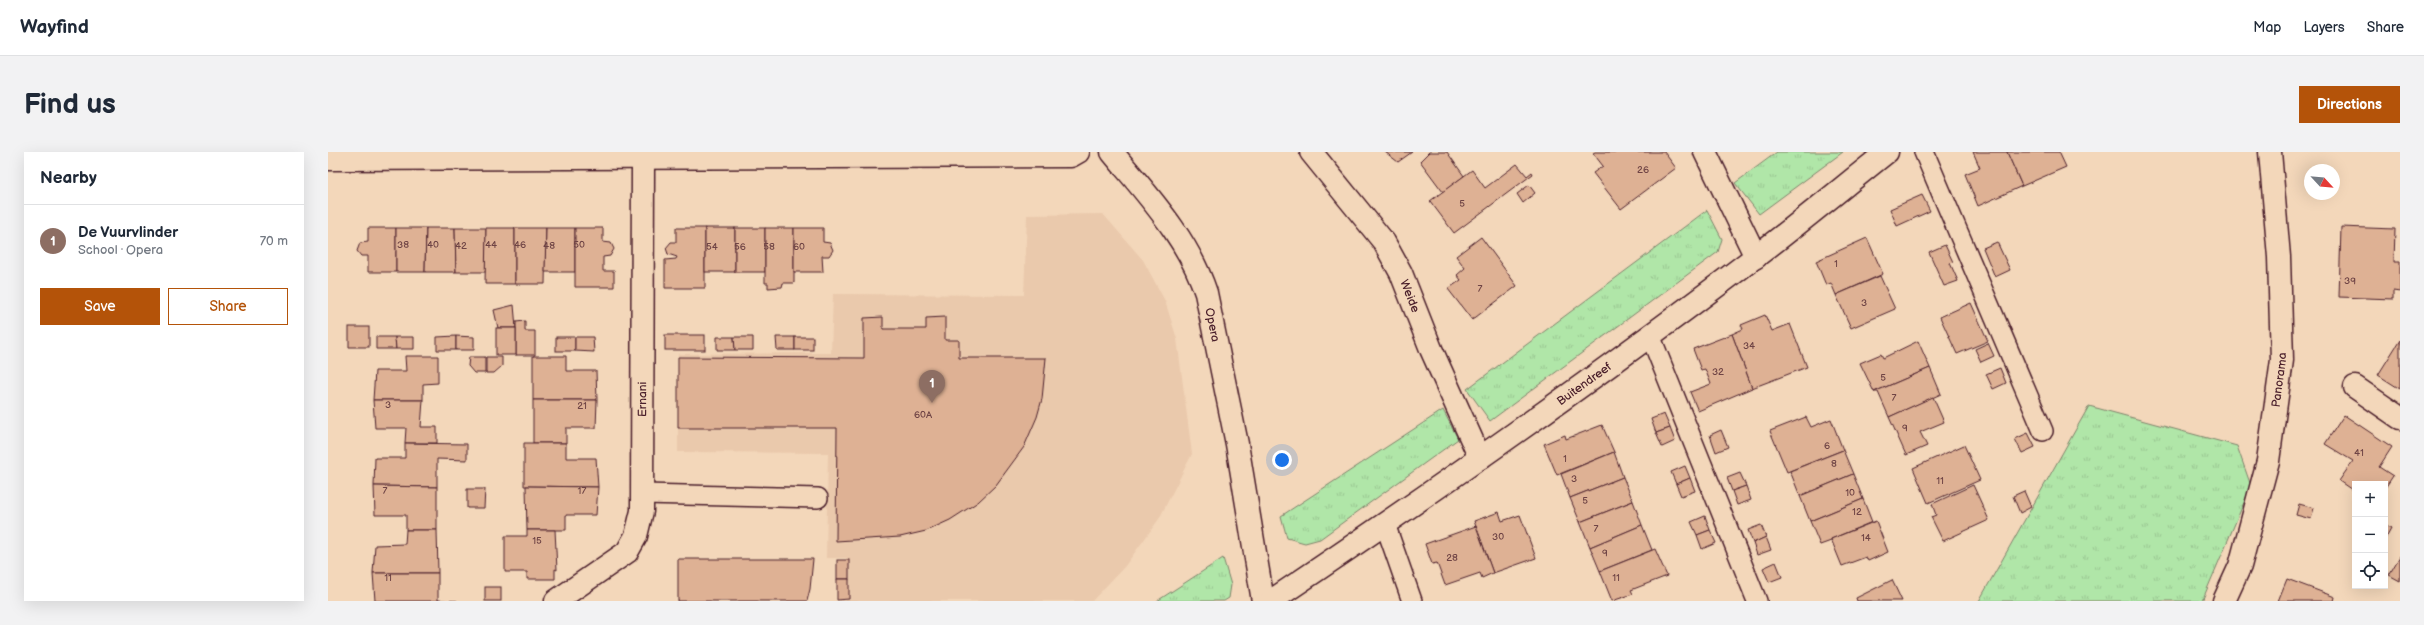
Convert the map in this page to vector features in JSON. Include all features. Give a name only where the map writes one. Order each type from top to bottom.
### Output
[{"type":"street","points":[[328,159],[643,158],[835,154],[1071,156],[1078,152]]},
{"type":"street","name":"Opera","points":[[1112,152],[1173,226],[1200,272],[1217,339],[1251,523],[1263,601]]},
{"type":"street","name":"Weide","points":[[1311,152],[1384,242],[1401,273],[1431,349],[1480,458]]},
{"type":"street","points":[[1705,152],[1756,257]]},
{"type":"street","name":"Buitendreef","points":[[1271,601],[1480,458],[1650,335],[1756,257],[1887,152]]},
{"type":"street","name":"Panorama","points":[[2224,601],[2240,566],[2268,461],[2282,360],[2279,257],[2270,152]]},
{"type":"street","name":"Ernani","points":[[556,601],[627,552],[636,536],[642,511],[643,158]]},
{"type":"street","points":[[2355,387],[2400,418]]},
{"type":"lane","points":[[1924,152],[2043,431]]},
{"type":"lane","points":[[1650,335],[1757,601]]},
{"type":"lane","points":[[643,494],[818,498]]},
{"type":"lane","points":[[1385,524],[1412,601]]},
{"type":"shaded area","points":[[1103,214],[1143,260],[1165,301],[1177,339],[1192,454],[1159,519],[1125,566],[1092,601],[846,601],[846,558],[826,558],[828,453],[678,452],[678,354],[831,353],[833,294],[1024,295],[1027,215]]},
{"type":"green space","points":[[1777,152],[1843,152],[1759,214],[1735,183]]},
{"type":"green space","points":[[1707,210],[1722,239],[1718,252],[1490,421],[1467,389]]},
{"type":"green space","points":[[2089,406],[2237,446],[2251,486],[2202,601],[1979,601]]},
{"type":"green space","points":[[1443,410],[1458,439],[1320,539],[1305,543],[1287,538],[1281,516]]},
{"type":"green space","points":[[1223,558],[1231,585],[1229,598],[1224,601],[1157,601]]},
{"type":"building","points":[[1385,152],[1412,152],[1398,162]]},
{"type":"building","points":[[1429,152],[1447,152],[1464,176],[1443,192],[1420,161]]},
{"type":"building","points":[[1664,152],[1676,168],[1621,209],[1593,173],[1603,166],[1593,153]]},
{"type":"building","points":[[1973,152],[2007,152],[2022,186],[1978,206],[1965,174],[1980,168]]},
{"type":"building","points":[[2007,152],[2059,152],[2066,167],[2022,186]]},
{"type":"building","points":[[1517,164],[1527,176],[1532,172],[1533,174],[1454,233],[1430,201],[1472,170],[1485,188]]},
{"type":"building","points":[[1529,185],[1535,193],[1523,203],[1517,194]]},
{"type":"building","points":[[1922,195],[1930,211],[1897,226],[1890,209]]},
{"type":"building","points":[[2341,227],[2395,229],[2394,262],[2400,262],[2400,292],[2393,291],[2393,299],[2339,297]]},
{"type":"building","points":[[368,228],[396,228],[396,272],[368,272],[368,256],[361,256],[357,251],[360,243],[368,242]]},
{"type":"building","points":[[396,228],[426,228],[425,272],[396,272]]},
{"type":"building","points":[[426,228],[455,228],[456,272],[425,272]]},
{"type":"building","points":[[455,228],[486,228],[486,272],[456,272]]},
{"type":"building","points":[[486,228],[515,228],[515,284],[485,284]]},
{"type":"building","points":[[515,228],[546,228],[545,284],[515,284]]},
{"type":"building","points":[[546,228],[575,228],[575,272],[545,272]]},
{"type":"building","points":[[575,228],[603,228],[603,242],[611,243],[614,249],[610,256],[603,257],[603,271],[614,271],[614,287],[575,287]]},
{"type":"building","points":[[676,228],[705,228],[705,288],[665,288],[665,260],[676,259],[677,257],[668,254],[666,248],[671,242],[676,242]]},
{"type":"building","points":[[705,228],[735,228],[735,272],[705,272]]},
{"type":"building","points":[[735,228],[765,228],[765,272],[735,272]]},
{"type":"building","points":[[765,228],[794,228],[794,283],[783,283],[782,287],[768,288],[768,283],[765,283]]},
{"type":"building","points":[[794,228],[823,228],[823,242],[830,243],[833,250],[829,256],[822,256],[823,272],[794,272]]},
{"type":"building","points":[[1481,237],[1517,286],[1472,320],[1448,289],[1461,280],[1457,275],[1465,268],[1456,256]]},
{"type":"building","points":[[1867,238],[1883,274],[1836,295],[1831,283],[1826,285],[1816,261]]},
{"type":"building","points":[[1997,242],[2010,270],[1995,277],[1983,248]]},
{"type":"building","points":[[1945,245],[1953,262],[1950,263],[1958,281],[1944,286],[1929,252]]},
{"type":"building","points":[[1880,276],[1895,309],[1851,328],[1836,295]]},
{"type":"building","points":[[1971,303],[1988,341],[1957,354],[1940,317]]},
{"type":"building","points":[[514,305],[516,328],[498,328],[494,310]]},
{"type":"building","points":[[1765,315],[1772,331],[1790,324],[1807,367],[1752,388],[1732,334],[1743,329],[1741,325]]},
{"type":"building","points":[[883,317],[883,329],[926,329],[926,318],[945,317],[945,340],[959,340],[959,358],[1046,358],[1042,399],[1037,417],[1024,447],[996,485],[978,502],[950,520],[926,531],[900,537],[836,541],[837,428],[678,428],[678,357],[864,358],[864,318]]},
{"type":"building","points":[[525,321],[525,331],[535,331],[535,355],[516,355],[516,322]]},
{"type":"building","points":[[349,327],[369,327],[369,347],[349,347]]},
{"type":"building","points":[[496,328],[516,328],[516,355],[496,355]]},
{"type":"building","points":[[1732,334],[1752,388],[1698,411],[1690,392],[1711,384],[1705,369],[1701,370],[1693,349]]},
{"type":"building","points":[[665,335],[705,335],[705,350],[665,350]]},
{"type":"building","points":[[456,336],[456,350],[437,350],[437,337]]},
{"type":"building","points":[[456,336],[474,337],[474,350],[456,350]]},
{"type":"building","points":[[376,337],[395,337],[396,349],[376,349]]},
{"type":"building","points":[[395,337],[414,337],[414,349],[396,349]]},
{"type":"building","points":[[556,337],[575,337],[575,351],[556,351]]},
{"type":"building","points":[[575,337],[593,337],[594,352],[575,351]]},
{"type":"building","points":[[717,337],[734,337],[735,350],[717,350]]},
{"type":"building","points":[[734,337],[753,337],[753,350],[735,350]]},
{"type":"building","points":[[776,337],[795,337],[795,350],[777,350]]},
{"type":"building","points":[[795,337],[813,337],[813,350],[795,350]]},
{"type":"building","points":[[2400,340],[2400,389],[2378,375]]},
{"type":"building","points":[[1918,341],[1930,368],[1874,392],[1860,363],[1881,354],[1883,358]]},
{"type":"building","points":[[1988,343],[1994,356],[1981,362],[1975,349]]},
{"type":"building","points":[[405,356],[438,356],[438,383],[423,384],[423,400],[373,400],[375,371],[406,371]]},
{"type":"building","points":[[533,356],[566,356],[566,371],[596,371],[597,400],[533,400]]},
{"type":"building","points":[[469,357],[485,357],[485,373],[474,373],[468,366]]},
{"type":"building","points":[[486,357],[502,357],[502,366],[494,373],[486,373]]},
{"type":"building","points":[[1930,368],[1941,394],[1889,417],[1878,392],[1874,392]]},
{"type":"building","points":[[2000,368],[2006,383],[1993,389],[1986,374]]},
{"type":"building","points":[[1933,397],[1944,422],[1920,432],[1927,446],[1906,455],[1889,417]]},
{"type":"building","points":[[373,400],[423,400],[421,427],[437,427],[437,443],[405,443],[406,428],[375,428]]},
{"type":"building","points":[[533,400],[597,400],[596,428],[566,428],[566,443],[533,443]]},
{"type":"building","points":[[1664,414],[1670,428],[1656,433],[1651,419]]},
{"type":"building","points":[[2344,415],[2392,447],[2379,467],[2393,476],[2388,484],[2388,481],[2352,481],[2352,490],[2339,481],[2353,461],[2325,444]]},
{"type":"building","points":[[1806,417],[1811,427],[1831,419],[1843,450],[1787,472],[1770,431]]},
{"type":"building","points":[[1602,425],[1614,452],[1557,475],[1544,444],[1565,435],[1566,439]]},
{"type":"building","points":[[1670,428],[1675,441],[1662,447],[1656,433]]},
{"type":"building","points":[[1721,430],[1728,447],[1716,452],[1710,435]]},
{"type":"building","points":[[2028,433],[2035,447],[2022,453],[2015,439]]},
{"type":"building","points":[[405,443],[467,444],[467,460],[437,459],[437,487],[374,486],[375,458],[405,458]]},
{"type":"building","points":[[524,443],[566,443],[566,458],[596,458],[598,487],[524,486]]},
{"type":"building","points":[[1964,445],[1980,480],[1928,503],[1913,468]]},
{"type":"building","points":[[1843,450],[1853,474],[1800,496],[1790,471]]},
{"type":"building","points":[[1614,452],[1623,477],[1570,498],[1561,474]]},
{"type":"building","points":[[1685,466],[1690,478],[1676,484],[1671,472]]},
{"type":"building","points":[[1740,473],[1746,486],[1732,491],[1727,478]]},
{"type":"building","points":[[1853,474],[1863,499],[1810,521],[1800,496]]},
{"type":"building","points":[[1623,477],[1633,501],[1580,522],[1570,498]]},
{"type":"building","points":[[1690,478],[1695,491],[1681,496],[1676,484]]},
{"type":"building","points":[[1973,485],[1989,520],[1943,541],[1931,517],[1936,515],[1932,504]]},
{"type":"building","points":[[374,486],[437,487],[437,530],[406,530],[406,515],[375,515]]},
{"type":"building","points":[[526,486],[598,487],[596,515],[566,515],[566,530],[527,530]]},
{"type":"building","points":[[1746,486],[1751,500],[1737,505],[1732,491]]},
{"type":"building","points":[[467,489],[485,489],[484,508],[467,508]]},
{"type":"building","points":[[2024,491],[2031,507],[2020,513],[2013,496]]},
{"type":"building","points":[[1863,499],[1872,522],[1820,545],[1810,521]]},
{"type":"building","points":[[1633,501],[1642,525],[1590,547],[1580,522]]},
{"type":"building","points":[[2299,504],[2314,508],[2311,519],[2296,515]]},
{"type":"building","points":[[1499,512],[1502,521],[1520,515],[1536,558],[1493,573],[1474,521]]},
{"type":"building","points":[[1705,516],[1710,530],[1697,535],[1691,522]]},
{"type":"building","points":[[1876,521],[1888,552],[1868,561],[1866,557],[1842,566],[1831,539]]},
{"type":"building","points":[[1642,525],[1652,550],[1600,571],[1590,547]]},
{"type":"building","points":[[1761,525],[1766,537],[1753,543],[1748,530]]},
{"type":"building","points":[[1476,526],[1493,573],[1482,578],[1480,573],[1445,585],[1437,563],[1432,564],[1425,544]]},
{"type":"building","points":[[2388,526],[2391,528],[2388,534]]},
{"type":"building","points":[[406,530],[437,530],[438,573],[373,573],[375,545],[405,544]]},
{"type":"building","points":[[527,530],[555,530],[557,570],[555,569],[555,579],[527,579],[527,572],[505,572],[505,536],[527,536]]},
{"type":"building","points":[[1710,530],[1716,543],[1702,549],[1697,535]]},
{"type":"building","points":[[1766,537],[1771,550],[1757,555],[1753,543]]},
{"type":"building","points":[[1655,549],[1667,576],[1631,590],[1633,594],[1612,601],[1600,571]]},
{"type":"building","points":[[2400,556],[2400,581],[2389,575]]},
{"type":"building","points":[[678,559],[813,559],[810,589],[807,601],[678,601]]},
{"type":"building","points":[[837,560],[849,560],[849,579],[837,579]]},
{"type":"building","points":[[1776,562],[1782,577],[1769,582],[1763,568]]},
{"type":"building","points":[[373,573],[438,573],[438,600],[457,601],[375,601]]},
{"type":"building","points":[[837,579],[849,579],[849,599],[837,600]]},
{"type":"building","points":[[2287,579],[2335,597],[2334,601],[2278,601]]},
{"type":"building","points":[[1892,580],[1902,601],[1857,601],[1856,598]]},
{"type":"building","points":[[485,587],[501,587],[501,601],[485,601]]},
{"type":"place","name":"De Vuurvlinder","points":[[932,403]]}]
